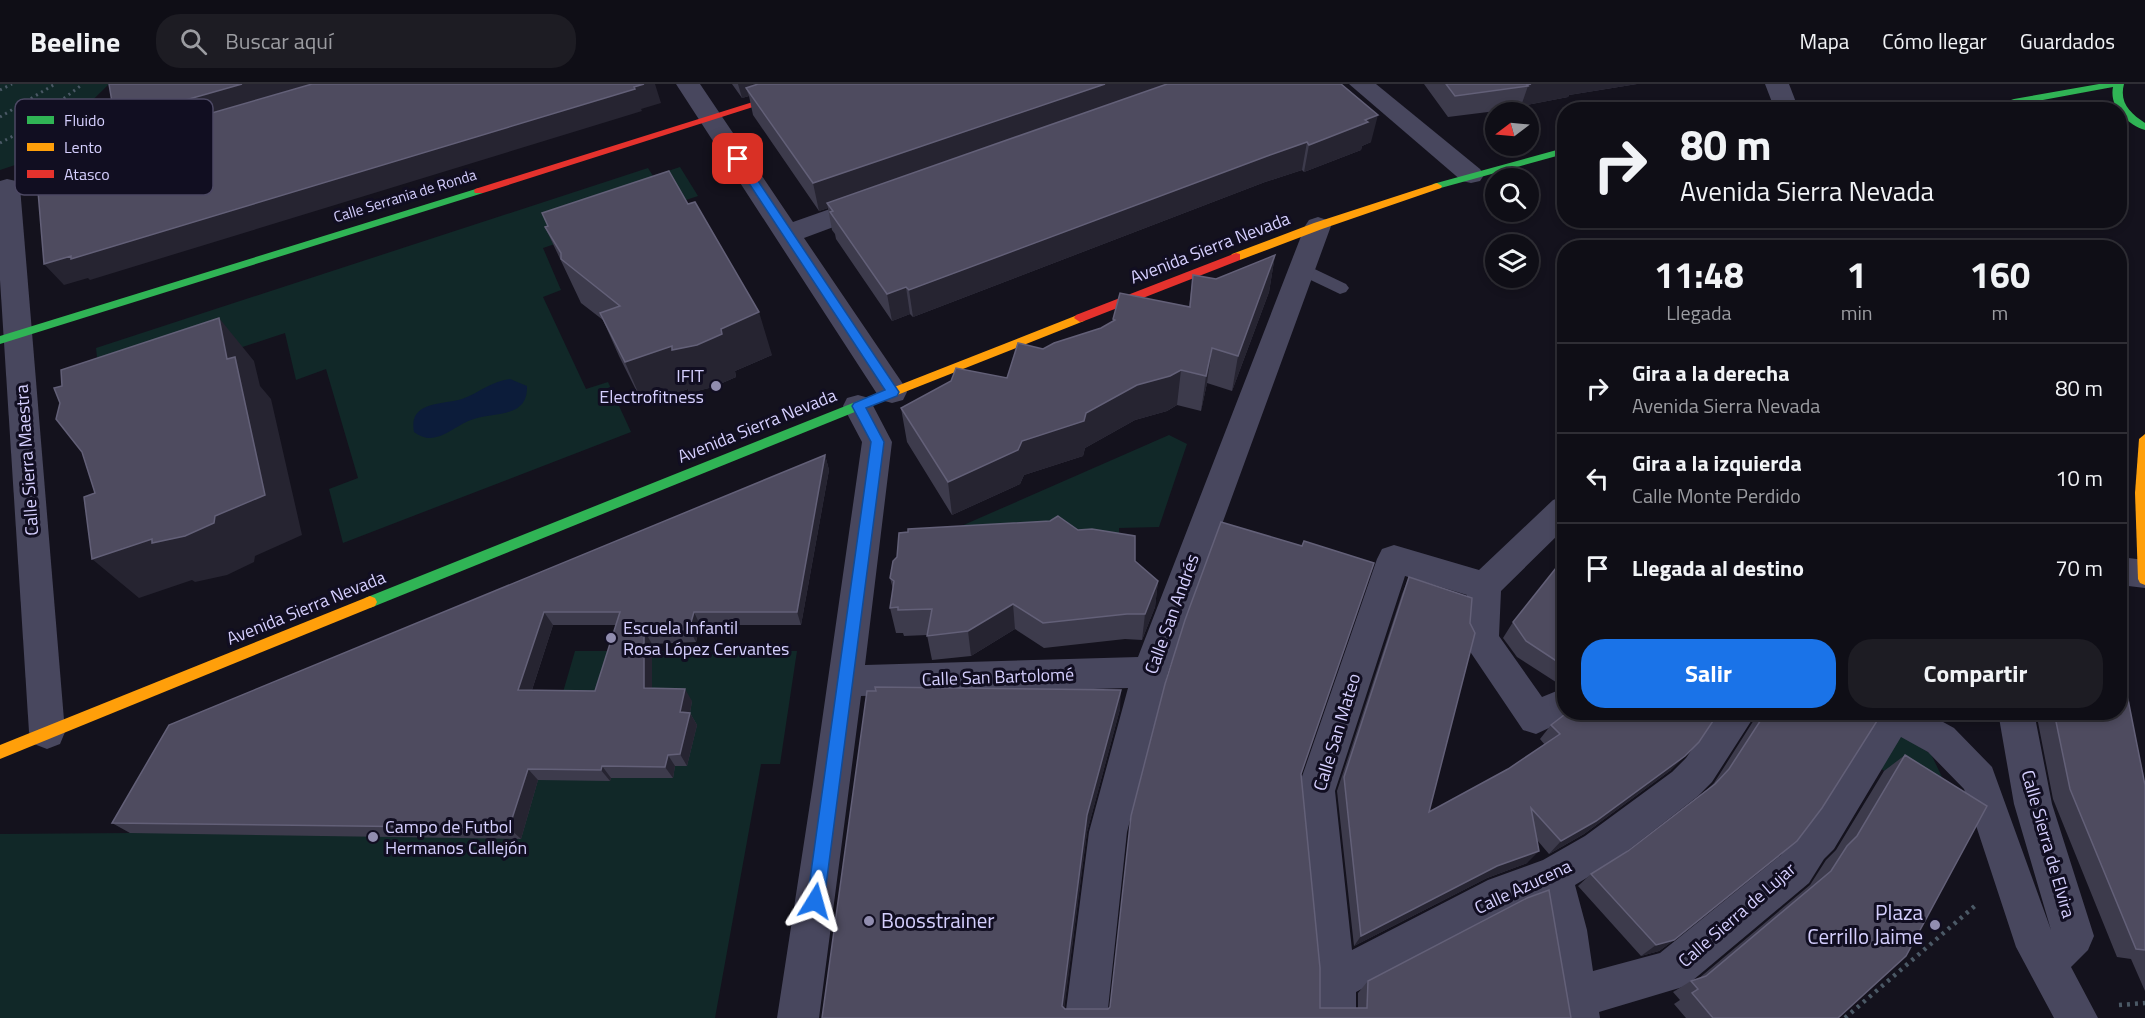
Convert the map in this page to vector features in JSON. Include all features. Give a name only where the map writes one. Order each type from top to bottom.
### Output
[{"type":"main road","name":"Calle Serrania de Ronda","points":[[9,337],[820,84]]},
{"type":"main road","points":[[2012,102],[2117,84],[2115,90],[2118,102]]},
{"type":"main road","points":[[2127,118],[2145,127]]},
{"type":"main road","name":"Avenida Sierra Nevada","points":[[2,752],[1180,278],[1318,226],[1471,175],[1557,153]]},
{"type":"main road","points":[[2145,439],[2142,493],[2145,579]]},
{"type":"street","points":[[688,84],[892,392]]},
{"type":"street","points":[[1361,84],[1471,175]]},
{"type":"street","points":[[1777,84],[1782,102]]},
{"type":"street","name":"Calle Sierra Maestra","points":[[13,186],[9,337],[47,732]]},
{"type":"street","points":[[788,234],[895,195]]},
{"type":"street","name":"Calle San Andrés","points":[[1086,1018],[1108,832],[1150,672],[1318,226]]},
{"type":"street","points":[[798,1018],[878,442],[858,406]]},
{"type":"street","points":[[1550,711],[1481,639],[1485,586],[1557,516]]},
{"type":"street","name":"Calle San Mateo","points":[[1335,999],[1316,791],[1394,559],[1485,586]]},
{"type":"street","points":[[2127,572],[2144,574]]},
{"type":"street","name":"Calle San Bartolomé","points":[[845,681],[1150,672]]},
{"type":"street","name":"Calle Azucena","points":[[1335,999],[1502,894],[1553,876],[1599,849],[1686,784],[1699,770],[1733,720]]},
{"type":"street","name":"Calle Sierra de Lujar","points":[[1577,1008],[1671,971],[1795,869],[1810,846],[1820,836],[1890,720]]},
{"type":"street","points":[[1905,720],[1941,740],[1979,779],[2036,947],[2077,1018]]},
{"type":"street","name":"Calle Sierra de Elvira","points":[[2017,720],[2033,804],[2074,936],[2046,963]]},
{"type":"street","points":[[1553,876],[1567,930],[1577,1008]]},
{"type":"lane","points":[[1302,269],[1340,288]]},
{"type":"path","points":[[0,90],[12,84]]},
{"type":"path","points":[[30,99],[55,84]]},
{"type":"path","points":[[63,99],[83,84]]},
{"type":"path","points":[[0,117],[15,108]]},
{"type":"path","points":[[0,142],[15,135]]},
{"type":"path","points":[[1845,1018],[1997,887],[2017,887]]},
{"type":"path","points":[[1865,985],[1874,993]]},
{"type":"green space","points":[[0,84],[109,84],[94,99],[15,99],[15,165],[0,170]]},
{"type":"green space","points":[[680,167],[698,196],[543,248],[561,290],[543,297],[586,389],[608,382],[631,432],[343,543],[329,489],[358,478],[326,369],[296,380],[285,333],[101,394],[96,348],[648,168],[653,176]]},
{"type":"green space","points":[[1169,435],[1187,444],[1159,527],[1119,528],[1119,535],[943,534]]},
{"type":"green space","name":"Campo de Futbol Hermanos Callejón","points":[[575,651],[797,651],[780,764],[761,764],[715,1018],[0,1018],[0,834],[130,833],[155,790],[533,795]]},
{"type":"green space","points":[[1892,730],[1931,754],[1963,821],[1872,763]]},
{"type":"water","points":[[510,379],[527,386],[526,396],[516,409],[474,419],[437,437],[422,437],[414,432],[416,415],[428,406],[462,399],[497,382]]},
{"type":"building","points":[[109,84],[242,84],[189,99],[112,99]]},
{"type":"building","points":[[312,84],[644,84],[634,87],[635,89],[71,259],[71,256],[44,264],[38,195],[213,195],[213,113]]},
{"type":"building","points":[[758,84],[1105,84],[813,183],[746,88]]},
{"type":"building","points":[[1167,84],[1341,84],[1378,115],[1365,120],[1368,122],[1309,145],[1307,142],[1270,155],[909,290],[906,287],[887,294],[830,212],[833,211],[827,203]]},
{"type":"building","points":[[1446,84],[1531,84],[1455,96]]},
{"type":"building","points":[[669,171],[688,204],[695,202],[759,312],[721,329],[722,334],[697,345],[672,350],[672,346],[625,362],[600,313],[620,306],[561,259],[561,253],[545,227],[548,226],[542,213]]},
{"type":"building","points":[[1275,255],[1238,356],[1212,348],[1206,376],[1181,370],[1170,376],[1137,385],[1086,413],[1084,421],[1022,441],[1018,450],[948,482],[901,408],[951,381],[956,368],[1007,378],[1018,343],[1043,349],[1054,343],[1101,328],[1115,320],[1113,319],[1120,293],[1190,307],[1193,275],[1216,279]]},
{"type":"building","points":[[219,318],[227,359],[235,357],[265,495],[215,516],[214,523],[185,536],[152,543],[152,539],[92,559],[84,497],[95,493],[82,452],[56,419],[60,403],[54,388],[62,386],[61,370]]},
{"type":"building","name":"Escuela Infantil Rosa López Cervantes","points":[[825,455],[797,612],[694,612],[689,629],[644,630],[644,688],[685,689],[680,712],[690,713],[680,754],[668,755],[665,767],[602,766],[601,770],[528,769],[509,828],[112,823],[169,725]],"holes":[[[544,612],[620,612],[595,691],[518,690]]]},
{"type":"building","points":[[1058,516],[1078,530],[1092,529],[1135,536],[1135,561],[1158,581],[1145,614],[1043,623],[1013,604],[968,631],[927,636],[932,609],[898,610],[898,607],[890,608],[894,581],[890,578],[893,561],[897,557],[899,533],[908,532],[908,529],[1050,521]]},
{"type":"building","points":[[1221,522],[1302,546],[1304,541],[1374,563],[1301,774],[1320,968],[1320,1008],[1367,1008],[1368,981],[1527,898],[1549,890],[1571,1018],[822,1018],[867,691],[876,691],[875,687],[1121,690],[1087,815],[1062,1006],[1065,1009],[1108,1009],[1110,1007],[1131,816],[1165,684],[1185,620]]},
{"type":"building","points":[[1557,567],[1557,661],[1526,641],[1513,622]]},
{"type":"building","points":[[1409,577],[1472,598],[1470,623],[1475,633],[1429,812],[1508,769],[1560,734],[1551,725],[1558,720],[1714,720],[1699,742],[1685,756],[1596,821],[1561,841],[1531,808],[1539,851],[1497,866],[1361,936],[1344,777]]},
{"type":"building","points":[[2127,694],[2145,785],[2145,950],[2136,949],[2070,789],[2056,720],[2127,720]]},
{"type":"building","points":[[1761,720],[1877,721],[1822,808],[1797,841],[1674,940],[1656,945],[1591,874],[1628,851],[1715,784],[1729,769]]},
{"type":"building","points":[[1905,755],[1987,806],[1906,956],[1838,1018],[1713,1018],[1692,993],[1698,989],[1691,981],[1706,976],[1831,871],[1847,846],[1857,836]]},
{"type":"traffic: fast","points":[[2014,102],[2115,84]]},
{"type":"traffic: fast","points":[[2118,102],[2119,84]]},
{"type":"traffic: fast","points":[[2127,114],[2145,127]]},
{"type":"traffic: fast","points":[[1437,186],[1557,153]]},
{"type":"traffic: fast","points":[[0,340],[479,191]]},
{"type":"traffic: fast","points":[[370,602],[878,398]]},
{"type":"traffic: slow","points":[[1236,257],[1318,226],[1437,186]]},
{"type":"traffic: slow","points":[[878,398],[1080,318]]},
{"type":"traffic: slow","points":[[2145,439],[2142,493],[2145,579]]},
{"type":"traffic: slow","points":[[0,752],[370,602]]},
{"type":"traffic: jam","points":[[479,191],[820,84]]},
{"type":"traffic: jam","points":[[1080,318],[1236,257]]},
{"type":"place","name":"IFIT Electrofitness","points":[[716,386]]},
{"type":"place","name":"Escuela Infantil Rosa López Cervantes","points":[[611,638]]},
{"type":"place","name":"Campo de Futbol Hermanos Callejón","points":[[373,837]]},
{"type":"place","name":"Boosstrainer","points":[[869,921]]},
{"type":"place","name":"Plaza Cerrillo Jaime","points":[[1935,925]]},
{"type":"route","points":[[738,159],[892,392],[858,406],[878,442],[815,901]]}]
